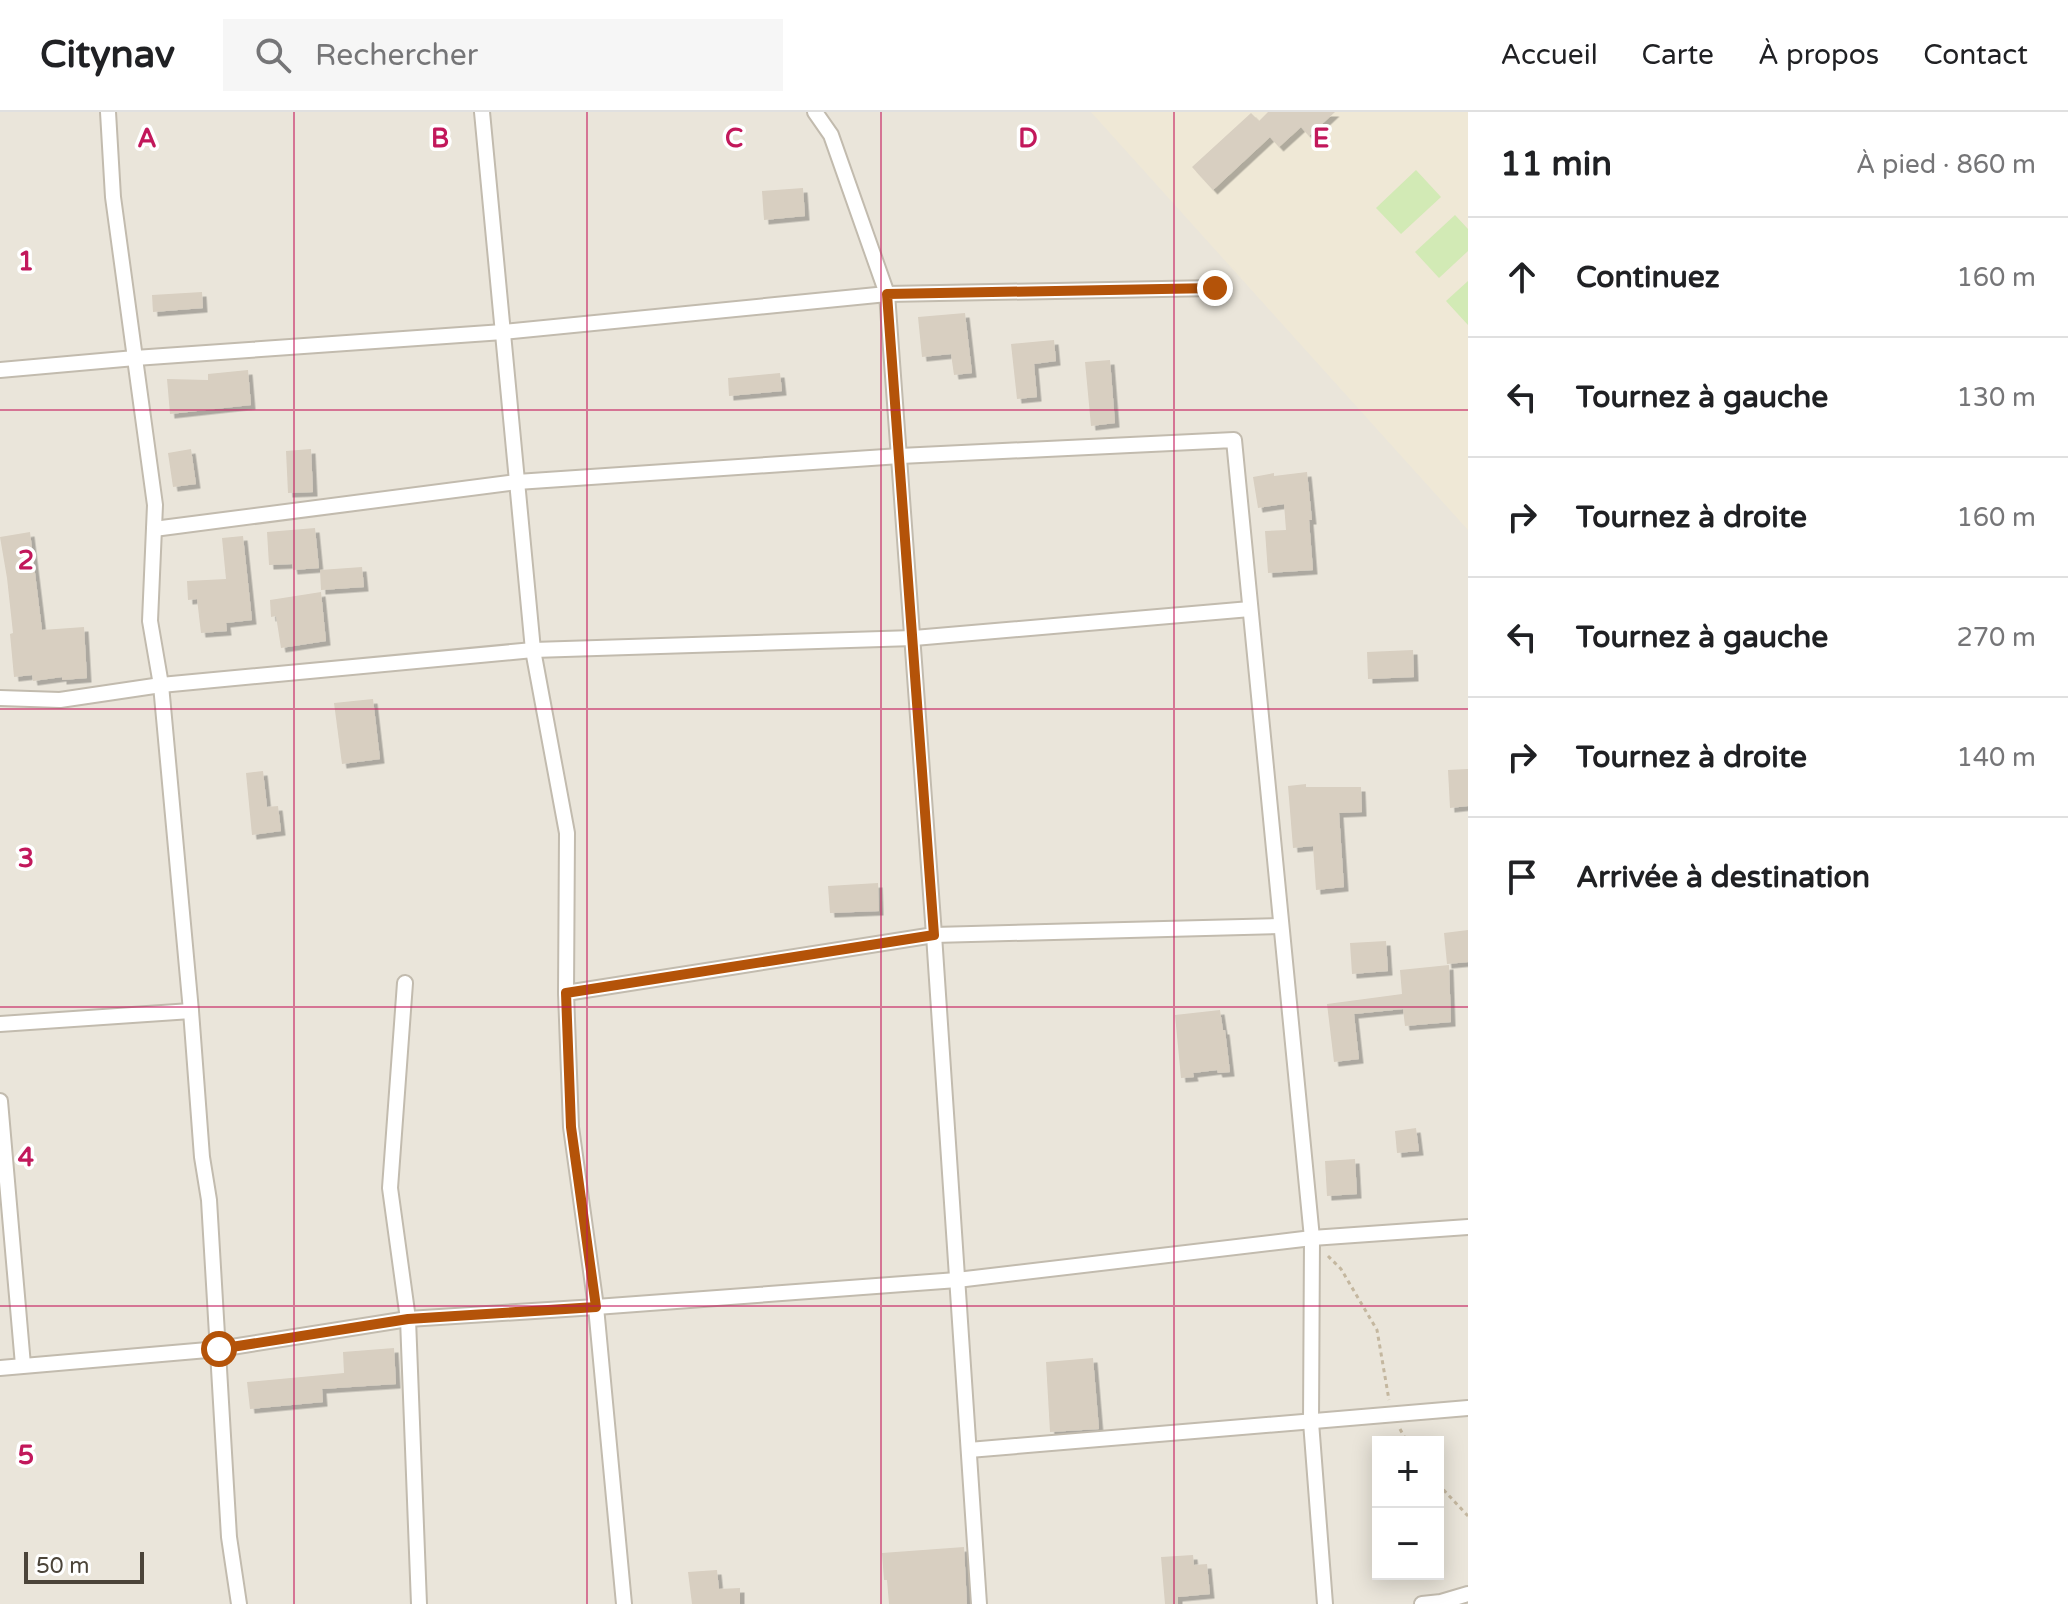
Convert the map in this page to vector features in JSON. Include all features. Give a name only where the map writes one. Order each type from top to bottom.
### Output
[{"type":"street","points":[[108,112],[113,197],[155,505],[150,621],[161,685],[202,1157],[209,1200],[229,1537],[239,1604]]},
{"type":"street","points":[[482,112],[533,650],[567,833],[566,993],[571,1127],[596,1307],[624,1604]]},
{"type":"street","points":[[815,112],[831,135],[887,294],[914,638],[979,1604]]},
{"type":"street","points":[[0,370],[503,332],[887,294],[1215,288]]},
{"type":"street","points":[[154,529],[517,482],[900,456],[1234,440],[1312,1238],[1311,1422],[1325,1604]]},
{"type":"street","points":[[0,698],[60,700],[161,685],[533,650],[914,638],[1250,609]]},
{"type":"street","points":[[566,993],[934,935],[1281,926]]},
{"type":"street","points":[[405,983],[390,1188],[408,1319],[419,1604]]},
{"type":"street","points":[[0,1024],[191,1011]]},
{"type":"street","points":[[0,1101],[23,1365]]},
{"type":"street","points":[[0,1368],[219,1349],[408,1319],[957,1280],[1312,1238],[1468,1227]]},
{"type":"street","points":[[969,1450],[1468,1408]]},
{"type":"street","points":[[1422,1604],[1468,1594]]},
{"type":"path","points":[[1312,1238],[1341,1269],[1377,1330],[1392,1416],[1404,1436]]},
{"type":"path","points":[[1444,1490],[1468,1516]]},
{"type":"shaded area","points":[[0,112],[1468,112],[1468,1604],[0,1604]]},
{"type":"shaded area","points":[[1091,112],[1468,112],[1468,530]]},
{"type":"green space","points":[[1416,170],[1441,197],[1401,234],[1376,208]]},
{"type":"green space","points":[[1455,215],[1468,229],[1468,251],[1439,278],[1415,252]]},
{"type":"green space","points":[[1468,281],[1468,325],[1446,301]]},
{"type":"building","points":[[1268,112],[1335,112],[1309,136],[1301,127],[1279,147],[1270,137],[1213,190],[1192,167],[1251,113],[1259,121]]},
{"type":"building","points":[[803,188],[805,216],[764,220],[762,191]]},
{"type":"building","points":[[202,292],[203,308],[153,312],[152,295]]},
{"type":"building","points":[[965,313],[972,373],[954,375],[951,354],[922,357],[918,317]]},
{"type":"building","points":[[1054,340],[1056,361],[1034,364],[1037,397],[1017,399],[1011,344]]},
{"type":"building","points":[[1110,360],[1115,423],[1091,426],[1085,362]]},
{"type":"building","points":[[248,370],[251,405],[170,414],[167,379],[208,380],[208,374]]},
{"type":"building","points":[[780,373],[782,391],[729,396],[728,378]]},
{"type":"building","points":[[191,449],[196,484],[173,487],[168,453]]},
{"type":"building","points":[[311,449],[313,492],[288,493],[286,451]]},
{"type":"building","points":[[1307,472],[1313,570],[1268,573],[1265,531],[1286,530],[1284,504],[1258,508],[1253,477]]},
{"type":"building","points":[[315,528],[319,568],[293,570],[292,564],[269,565],[267,532]]},
{"type":"building","points":[[30,532],[42,630],[84,627],[87,678],[33,681],[32,675],[14,677],[10,634],[13,633],[0,537]]},
{"type":"building","points":[[243,536],[252,620],[226,623],[227,631],[201,633],[197,599],[188,600],[187,581],[226,579],[222,538]]},
{"type":"building","points":[[362,567],[364,587],[321,590],[320,570]]},
{"type":"building","points":[[321,592],[326,641],[281,648],[276,616],[271,617],[270,600]]},
{"type":"building","points":[[1413,650],[1414,677],[1368,679],[1367,652]]},
{"type":"building","points":[[373,699],[380,759],[342,764],[334,703]]},
{"type":"building","points":[[1468,769],[1468,806],[1450,808],[1448,770]]},
{"type":"building","points":[[263,771],[267,807],[278,806],[281,831],[252,835],[246,773]]},
{"type":"building","points":[[1306,784],[1306,787],[1361,787],[1362,812],[1339,813],[1344,887],[1316,890],[1313,846],[1293,848],[1288,786]]},
{"type":"building","points":[[878,883],[879,911],[830,913],[828,886]]},
{"type":"building","points":[[1468,930],[1468,962],[1447,964],[1444,933]]},
{"type":"building","points":[[1386,941],[1388,971],[1352,974],[1350,943]]},
{"type":"building","points":[[1449,965],[1451,1022],[1405,1026],[1403,1009],[1354,1014],[1359,1059],[1334,1062],[1327,1004],[1402,994],[1400,970]]},
{"type":"building","points":[[1220,1010],[1230,1072],[1218,1073],[1217,1070],[1181,1078],[1175,1015]]},
{"type":"building","points":[[1416,1128],[1419,1151],[1397,1153],[1395,1131]]},
{"type":"building","points":[[1355,1159],[1357,1194],[1327,1196],[1325,1161]]},
{"type":"building","points":[[394,1348],[396,1384],[322,1389],[323,1402],[250,1409],[247,1382],[344,1373],[343,1352]]},
{"type":"building","points":[[1093,1358],[1099,1429],[1050,1432],[1046,1362]]},
{"type":"building","points":[[964,1547],[967,1604],[889,1604],[882,1553]]},
{"type":"building","points":[[1193,1555],[1194,1565],[1207,1564],[1210,1594],[1178,1597],[1178,1604],[1165,1604],[1161,1557]]},
{"type":"building","points":[[717,1570],[719,1589],[740,1588],[740,1604],[692,1604],[688,1572]]},
{"type":"route","points":[[219,1349],[408,1319],[596,1307],[571,1127],[566,993],[934,935],[887,294],[1215,288]]}]
